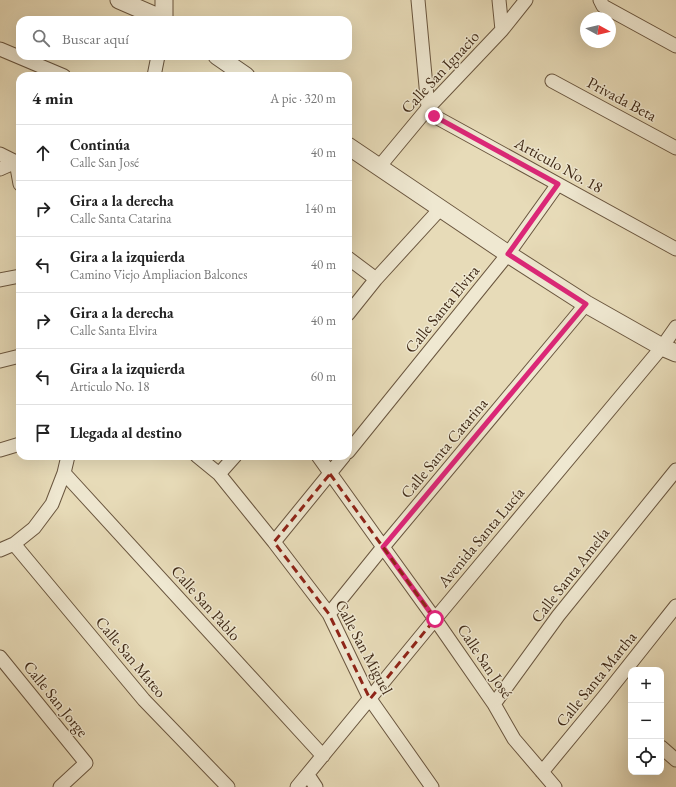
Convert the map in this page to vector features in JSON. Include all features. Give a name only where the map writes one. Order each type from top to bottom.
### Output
[{"type":"street","points":[[119,0],[155,16]]},
{"type":"street","points":[[164,0],[164,16]]},
{"type":"street","points":[[418,0],[428,108]]},
{"type":"street","points":[[499,0],[502,30]]},
{"type":"street","name":"Calle San Ignacio","points":[[379,167],[428,108],[502,30],[526,0]]},
{"type":"street","points":[[600,0],[603,6],[676,46]]},
{"type":"street","points":[[0,49],[16,56]]},
{"type":"street","points":[[26,60],[55,72]]},
{"type":"street","points":[[155,72],[157,60]]},
{"type":"street","points":[[223,60],[240,72]]},
{"type":"street","name":"Privada Beta","points":[[552,81],[676,148]]},
{"type":"street","name":"Articulo No. 18","points":[[428,108],[434,116],[676,249]]},
{"type":"street","points":[[352,149],[440,209],[586,304],[669,350]]},
{"type":"street","points":[[0,154],[16,160]]},
{"type":"street","points":[[0,169],[16,162]]},
{"type":"street","name":"Calle Santa Elvira","points":[[352,447],[508,254],[558,184]]},
{"type":"street","points":[[352,309],[376,279],[440,209]]},
{"type":"street","points":[[352,261],[376,279]]},
{"type":"street","points":[[0,280],[16,277]]},
{"type":"street","name":"Calle Santa Catarina","points":[[329,614],[586,304]]},
{"type":"street","name":"Avenida Santa Lucía","points":[[297,787],[435,619],[669,350],[676,327]]},
{"type":"street","points":[[0,362],[16,357]]},
{"type":"street","points":[[0,450],[16,445]]},
{"type":"street","points":[[0,550],[14,544],[34,528],[52,504],[64,473],[67,460]]},
{"type":"street","name":"Calle San Miguel","points":[[202,460],[219,474],[274,542],[329,614],[370,699],[432,787]]},
{"type":"street","points":[[219,474],[231,460]]},
{"type":"street","name":"Calle San José","points":[[321,460],[435,619],[494,704],[514,738],[554,787]]},
{"type":"street","points":[[274,542],[341,460]]},
{"type":"street","name":"Calle Santa Amelía","points":[[494,704],[558,616],[676,470]]},
{"type":"street","name":"Calle San Pablo","points":[[64,473],[323,756]]},
{"type":"street","name":"Calle San Mateo","points":[[14,544],[144,700],[228,787]]},
{"type":"street","name":"Calle Santa Martha","points":[[542,772],[676,606]]},
{"type":"street","name":"Calle San Jorge","points":[[0,657],[86,763],[60,787]]},
{"type":"street","points":[[664,750],[676,760]]},
{"type":"street","points":[[308,775],[316,787]]},
{"type":"highlighted area","points":[[330,474],[435,619],[370,699],[329,614],[274,542]]},
{"type":"route","points":[[434,116],[558,184],[508,254],[586,304],[383,547],[435,619]]}]
